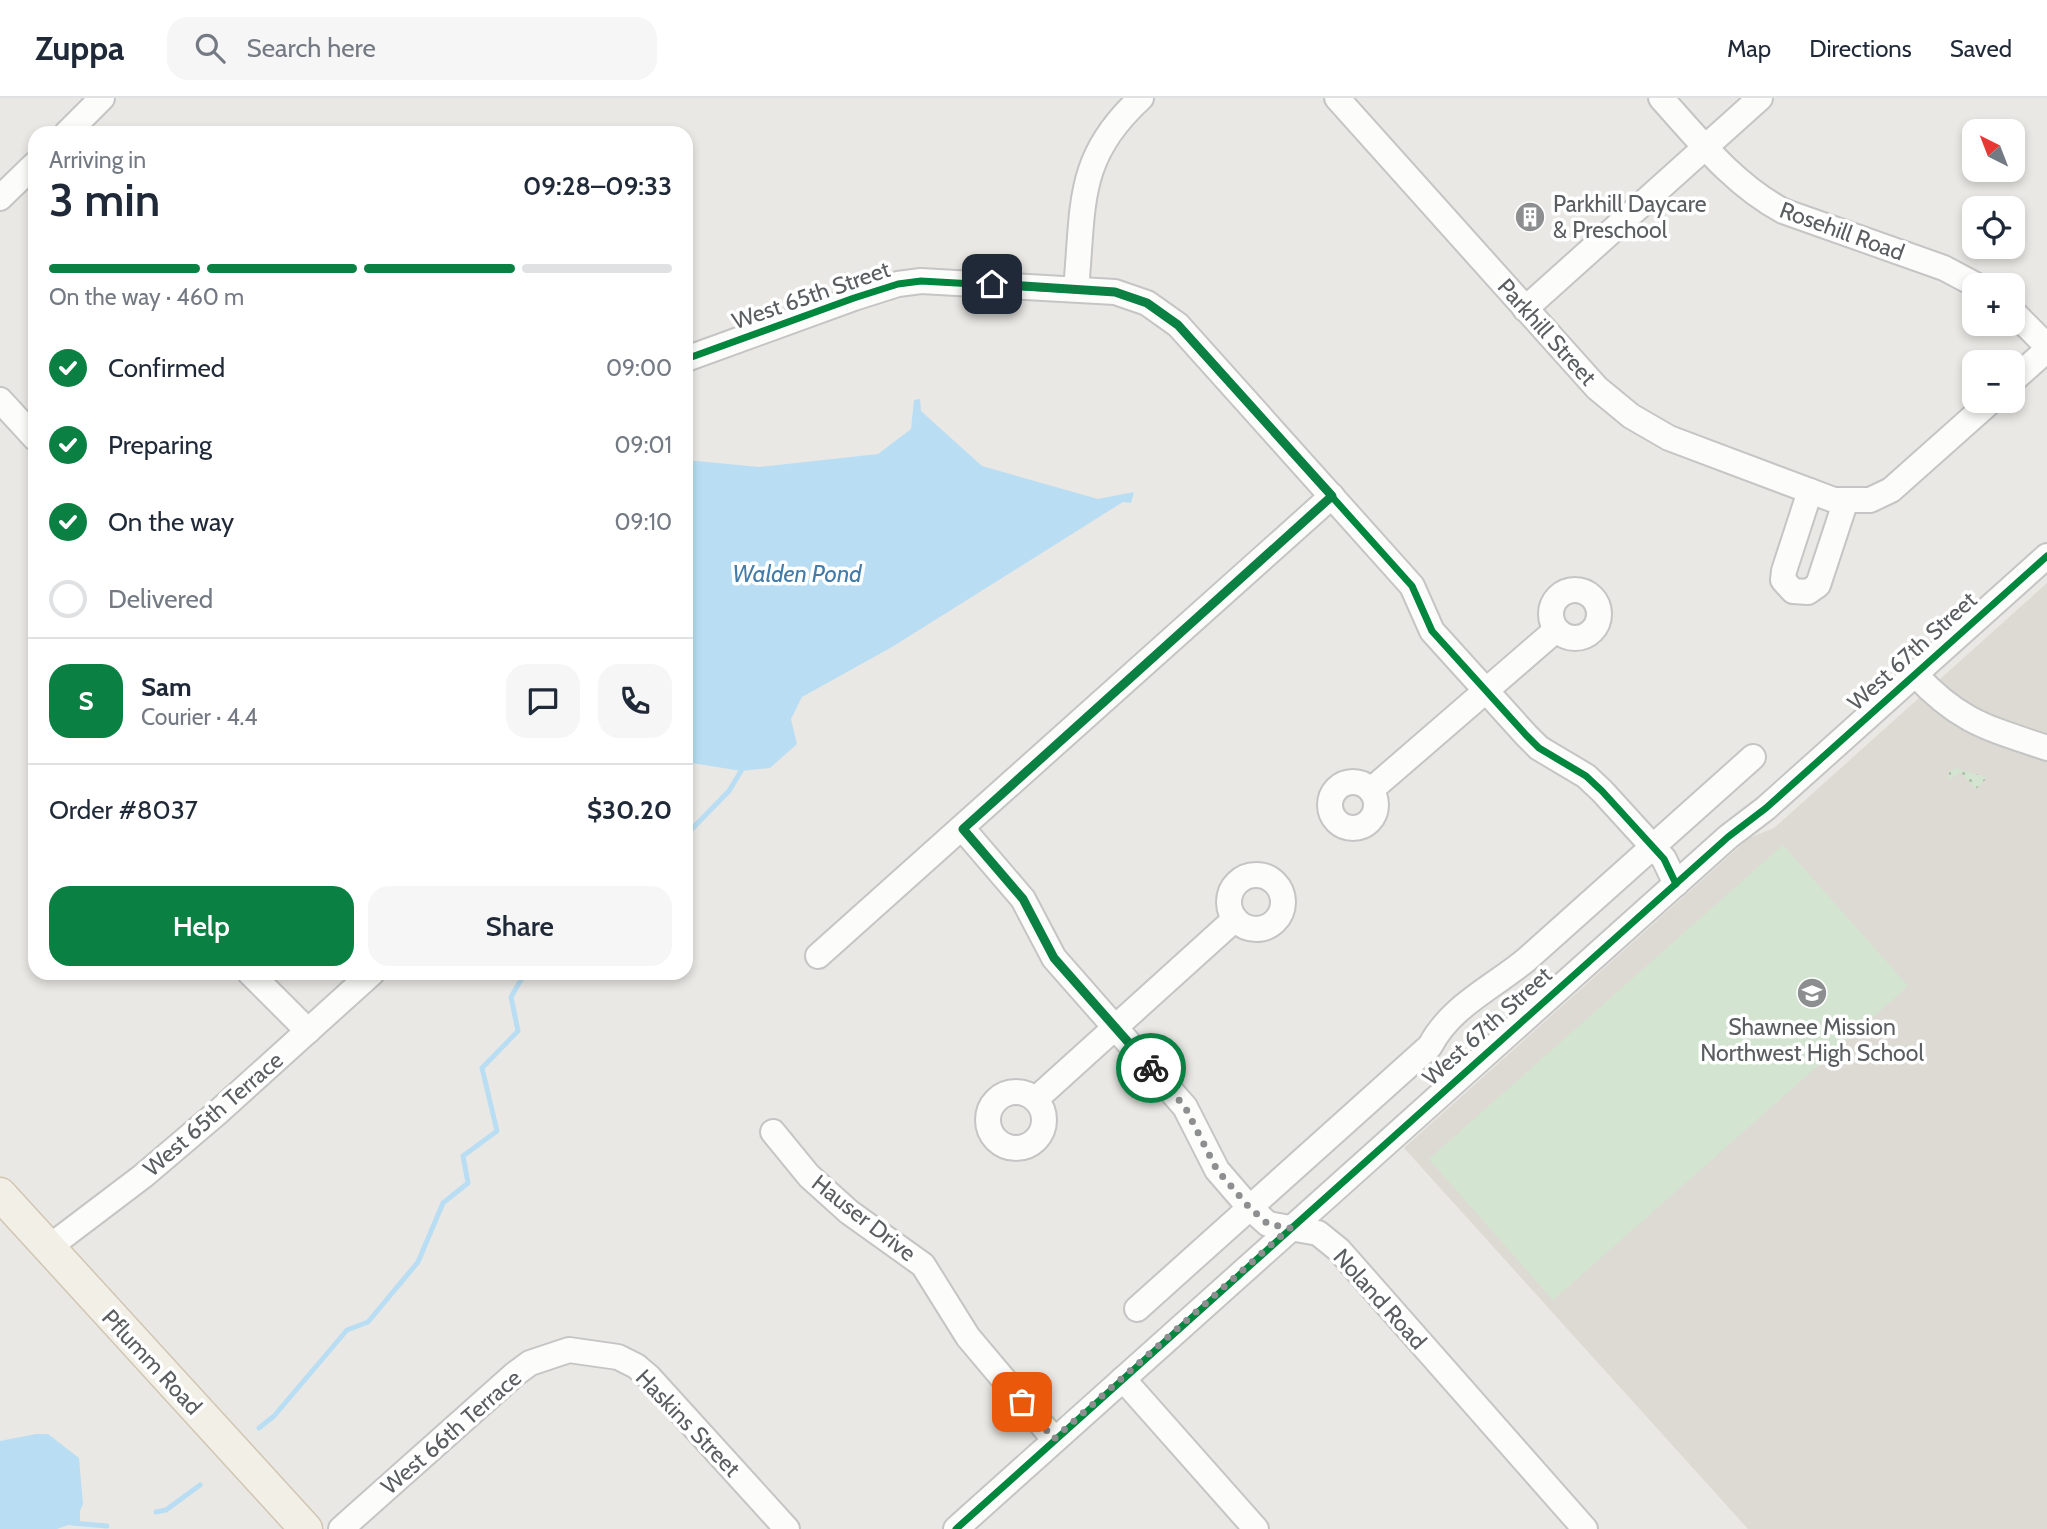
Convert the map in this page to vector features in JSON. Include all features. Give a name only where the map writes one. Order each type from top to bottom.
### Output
[{"type":"main road","name":"Pflumm Road","points":[[0,1194],[306,1529]]},
{"type":"street","points":[[74,126],[102,98]]},
{"type":"street","points":[[1076,289],[1086,179],[1096,152],[1120,117],[1141,98]]},
{"type":"street","name":"Parkhill Street","points":[[1337,98],[1597,388],[1632,416],[1695,449],[1810,491]]},
{"type":"street","name":"Rosehill Road","points":[[1661,98],[1705,147],[1751,192],[1783,211],[1944,268],[1962,278]]},
{"type":"street","points":[[1525,309],[1760,98]]},
{"type":"street","points":[[0,198],[28,171]]},
{"type":"street","name":"West 65th Street","points":[[693,357],[898,284],[921,281],[1115,292],[1147,303],[1178,325],[1412,586],[1432,631],[1486,691],[1539,748],[1586,776],[1664,859],[1676,884]]},
{"type":"street","points":[[2025,325],[2047,348],[2025,369]]},
{"type":"street","points":[[0,400],[28,430]]},
{"type":"street","points":[[1846,500],[1818,585],[1808,592],[1793,592],[1783,580],[1784,571],[1810,491],[1834,500],[1846,500],[1870,500],[1891,490],[1978,413]]},
{"type":"street","points":[[818,956],[1332,496]]},
{"type":"street","name":"West 67th Street","points":[[956,1529],[1290,1228],[2047,556]]},
{"type":"street","points":[[1371,790],[1556,630]]},
{"type":"street","points":[[1915,674],[1939,700],[1973,723],[2047,748]]},
{"type":"street","name":"West 67th Street","points":[[1137,1309],[1430,1046],[1439,1027],[1468,1002],[1526,960],[1753,757]]},
{"type":"street","name":"Noland Road","points":[[963,829],[1023,899],[1054,958],[1185,1107],[1217,1170],[1249,1207],[1268,1224],[1318,1233],[1339,1250],[1585,1529]]},
{"type":"street","points":[[1036,1099],[1235,919]]},
{"type":"street","points":[[257,980],[307,1031]]},
{"type":"street","name":"West 65th Terrace","points":[[48,1248],[154,1167],[364,980]]},
{"type":"street","name":"Hauser Drive","points":[[773,1132],[809,1176],[849,1212],[923,1265],[968,1337],[1054,1439]]},
{"type":"street","name":"West 66th Terrace","points":[[341,1529],[515,1374],[550,1354],[569,1350]]},
{"type":"street","name":"Haskins Street","points":[[569,1350],[618,1357],[642,1372],[788,1529]]},
{"type":"street","points":[[1123,1379],[1256,1529]]},
{"type":"shaded area","name":"Shawnee Mission Northwest High School","points":[[2047,583],[2047,1529],[1748,1529],[1404,1148],[1749,838],[1774,828]]},
{"type":"green space","points":[[1956,768],[1986,779],[1976,789],[1960,772],[1949,780],[1949,771]]},
{"type":"green space","points":[[1783,845],[1908,986],[1553,1300],[1429,1159]]},
{"type":"water","name":"Walden Pond","points":[[920,399],[921,411],[982,466],[1098,499],[1134,492],[1131,503],[1123,502],[892,647],[802,697],[791,719],[797,744],[770,768],[741,771],[693,763],[693,461],[759,467],[878,454],[911,429],[914,400]]},
{"type":"water","points":[[48,1434],[79,1458],[83,1504],[80,1521],[57,1529],[0,1529],[0,1441]]},
{"type":"waterway","points":[[693,828],[729,791],[741,771]]},
{"type":"waterway","points":[[259,1428],[274,1416],[347,1330],[368,1322],[418,1262],[443,1203],[468,1183],[463,1156],[497,1131],[482,1068],[518,1031],[511,997],[521,980]]},
{"type":"waterway","points":[[156,1512],[166,1510],[200,1485]]},
{"type":"waterway","points":[[72,1523],[107,1526]]},
{"type":"cycle path","points":[[693,356],[854,298],[898,284],[921,281],[1115,292],[1147,303],[1178,325],[1412,586],[1432,631],[1526,735],[1539,748],[1586,776],[1602,791],[1664,859],[1676,884]]},
{"type":"cycle path","points":[[956,1529],[1728,837],[1766,808],[2047,556]]},
{"type":"way so far","points":[[1022,1402],[1054,1439],[1290,1228],[1268,1224],[1249,1207],[1217,1170],[1199,1129],[1185,1107],[1151,1068]]},
{"type":"place","name":"Parkhill Daycare & Preschool","points":[[1530,217]]},
{"type":"place","name":"Shawnee Mission Northwest High School","points":[[1812,993]]},
{"type":"route","points":[[992,284],[1115,292],[1147,303],[1178,325],[1332,496],[963,829],[1023,899],[1054,958],[1151,1068]]}]
